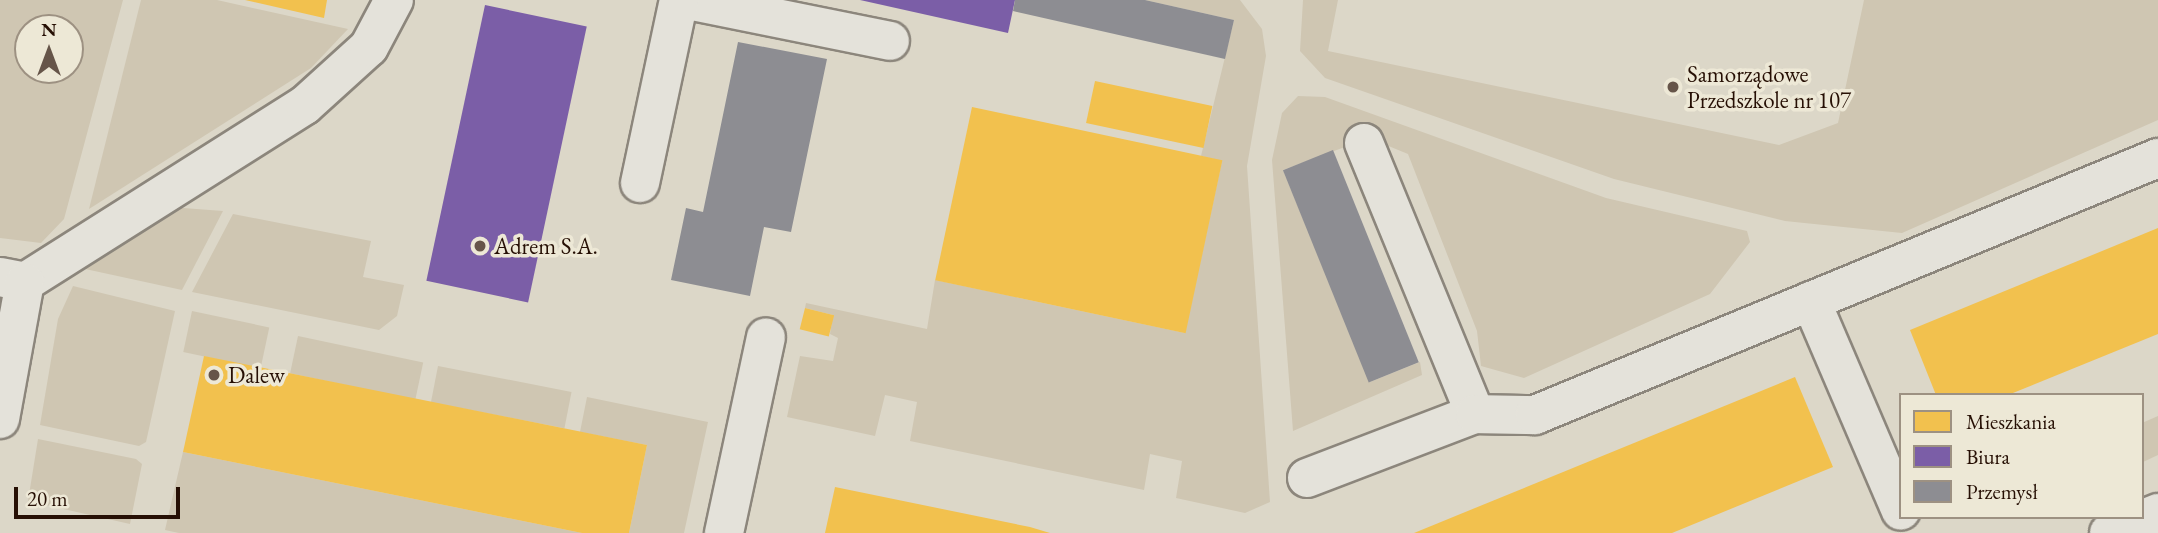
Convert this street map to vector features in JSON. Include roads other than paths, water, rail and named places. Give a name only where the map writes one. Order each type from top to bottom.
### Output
[{"type":"street","points":[[0,419],[13,280],[331,86],[369,47],[394,0]]},
{"type":"street","points":[[640,183],[679,0]]},
{"type":"street","points":[[687,0],[890,41]]},
{"type":"street","points":[[1364,143],[1475,414]]},
{"type":"street","points":[[1307,478],[1475,414],[1535,415],[2158,158]]},
{"type":"street","points":[[1811,301],[1899,506]]},
{"type":"street","points":[[724,533],[766,337]]},
{"type":"street","points":[[2109,533],[2143,519]]},
{"type":"place","name":"Samorządowe Przedszkole nr 107","points":[[1673,87]]},
{"type":"place","name":"Adrem S.A.","points":[[480,246]]},
{"type":"place","name":"Dalew","points":[[214,375]]}]
